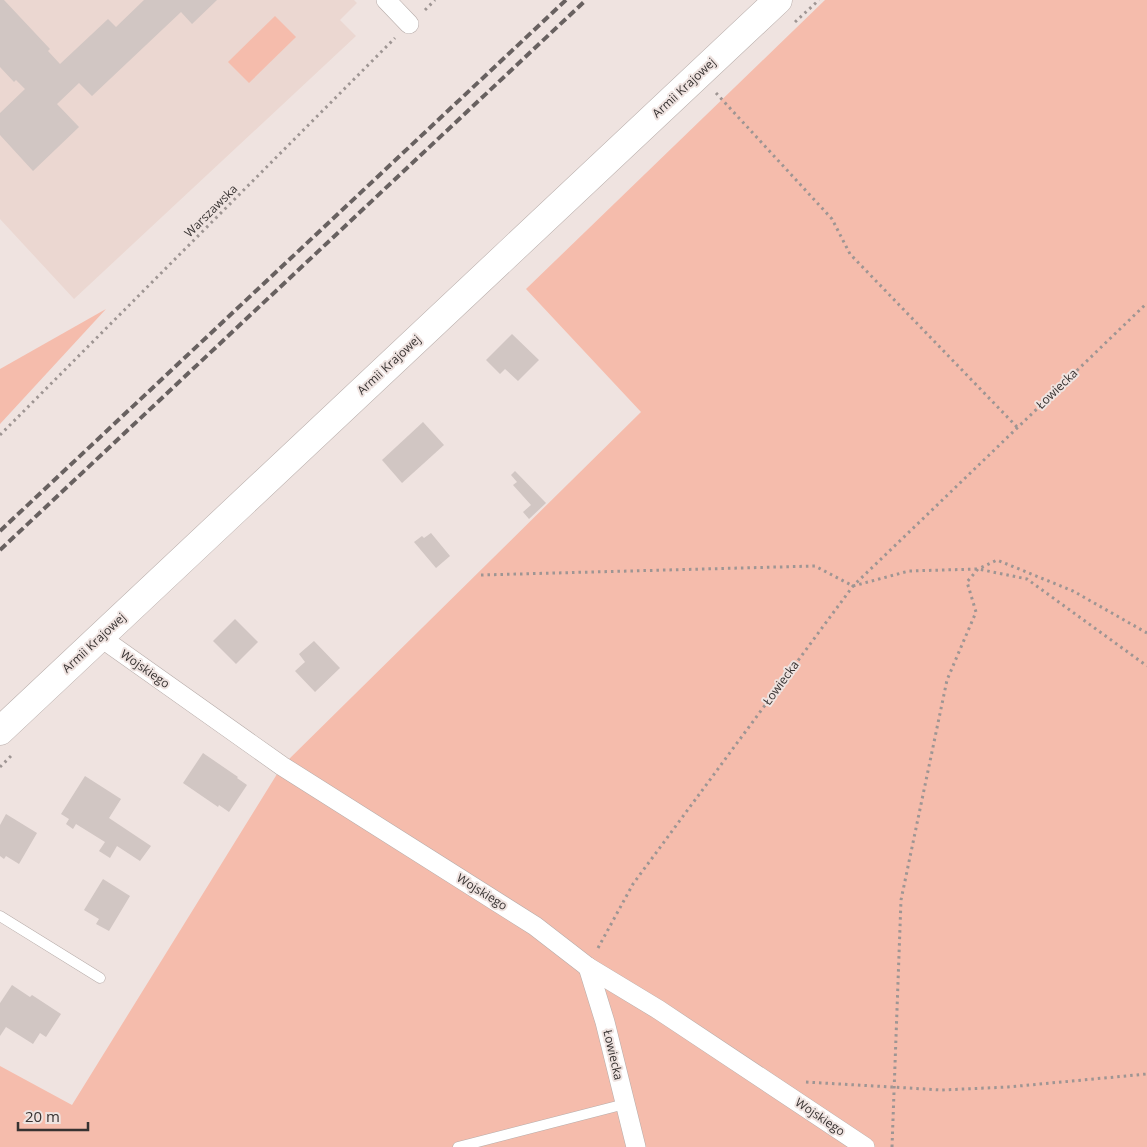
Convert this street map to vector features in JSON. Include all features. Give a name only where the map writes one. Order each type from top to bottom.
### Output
[{"type":"main road","name":"Armii Krajowej","points":[[0,731],[778,0]]},
{"type":"street","points":[[386,0],[409,24]]},
{"type":"street","name":"Wojskiego","points":[[100,637],[282,766],[535,926],[588,966],[865,1147]]},
{"type":"street","name":"Łowiecka","points":[[588,966],[606,1022],[636,1147]]},
{"type":"lane","points":[[0,916],[100,978]]},
{"type":"lane","points":[[458,1147],[625,1104]]},
{"type":"path","name":"Warszawska","points":[[0,435],[435,0]]},
{"type":"path","points":[[700,73],[717,95],[832,219],[850,254],[1018,428]]},
{"type":"path","name":"Łowiecka","points":[[588,966],[632,884],[852,586],[1147,302]]},
{"type":"path","points":[[892,1147],[901,900],[947,680],[976,612],[967,582],[978,569],[997,560],[1073,591],[1147,633]]},
{"type":"path","points":[[481,575],[815,566],[852,586],[909,572],[978,569],[1027,579],[1147,666]]},
{"type":"path","points":[[800,1081],[942,1090],[1008,1087],[1147,1074]]},
{"type":"shaded area","points":[[0,0],[354,0],[357,3],[340,20],[356,36],[74,299],[0,219]]},
{"type":"shaded area","points":[[825,0],[1147,0],[1147,1147],[0,1147],[0,1066],[72,1105],[282,766],[641,412],[526,289]]},
{"type":"shaded area","points":[[275,16],[296,37],[249,83],[228,62]]},
{"type":"shaded area","points":[[106,309],[0,424],[0,369]]},
{"type":"building","points":[[0,0],[4,0],[50,49],[48,51],[60,64],[108,19],[116,27],[144,0],[217,0],[192,24],[181,12],[92,96],[79,83],[57,104],[79,127],[33,171],[0,135],[0,113],[25,89],[16,80],[14,82],[0,67]]},
{"type":"building","points":[[512,334],[539,360],[518,381],[505,369],[500,374],[486,360]]},
{"type":"building","points":[[423,422],[444,445],[402,483],[382,460]]},
{"type":"building","points":[[515,471],[546,503],[529,519],[523,512],[531,505],[513,485],[517,482],[511,475]]},
{"type":"building","points":[[431,533],[450,556],[436,568],[414,542],[422,536],[424,538]]},
{"type":"building","points":[[235,619],[258,642],[236,664],[213,641]]},
{"type":"building","points":[[314,641],[340,668],[315,692],[295,671],[305,662],[299,654]]},
{"type":"building","points":[[203,753],[247,785],[229,812],[219,805],[218,807],[183,783]]},
{"type":"building","points":[[85,776],[121,799],[109,818],[151,846],[140,861],[117,846],[110,858],[99,851],[105,842],[76,824],[73,829],[66,824],[69,819],[61,814]]},
{"type":"building","points":[[6,814],[37,833],[19,864],[6,856],[4,859],[0,856],[0,825]]},
{"type":"building","points":[[103,879],[130,896],[109,931],[96,924],[99,919],[84,910]]},
{"type":"building","points":[[12,985],[30,997],[32,995],[61,1014],[46,1037],[40,1033],[33,1044],[6,1027],[0,1036],[0,1003]]},
{"type":"railway","points":[[0,531],[566,0]]},
{"type":"railway","points":[[0,550],[586,0]]}]
